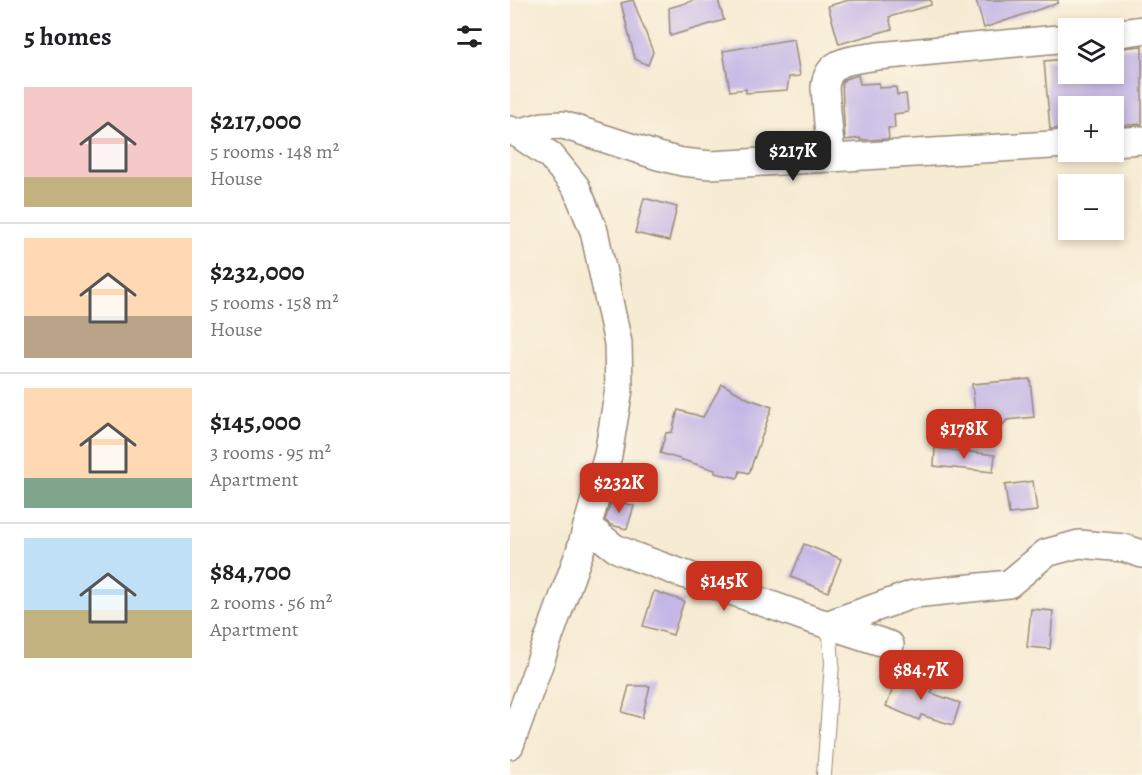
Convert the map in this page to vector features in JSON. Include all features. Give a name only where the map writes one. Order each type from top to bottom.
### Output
[{"type":"street","points":[[1124,32],[1142,30]]},
{"type":"street","points":[[831,158],[825,88],[826,77],[833,66],[847,61],[878,56],[1058,39]]},
{"type":"street","points":[[514,131],[562,125],[658,156],[701,164],[1058,145]]},
{"type":"street","points":[[510,745],[588,526],[608,455],[619,389],[618,343],[594,231],[576,187],[551,156],[514,131]]},
{"type":"street","points":[[1124,141],[1142,140]]},
{"type":"street","points":[[588,526],[615,548],[636,557],[890,645]]},
{"type":"street","points":[[828,624],[914,594],[1009,584],[1046,553],[1079,544],[1124,548],[1142,554]]},
{"type":"lane","points":[[824,775],[832,663],[828,624]]},
{"type":"building","points":[[633,0],[653,52],[648,65],[635,59],[621,3]]},
{"type":"building","points":[[695,0],[718,0],[724,20],[670,36],[669,8]]},
{"type":"building","points":[[849,0],[931,0],[931,5],[889,17],[892,29],[839,44],[828,6]]},
{"type":"building","points":[[976,0],[1058,0],[1058,3],[984,28]]},
{"type":"building","points":[[794,39],[800,76],[789,77],[787,90],[746,93],[746,89],[730,91],[723,51]]},
{"type":"building","points":[[1142,46],[1142,124],[1124,125],[1124,96],[1058,96],[1058,129],[1050,129],[1044,61],[1058,60],[1058,84],[1124,84],[1124,48]]},
{"type":"building","points":[[858,75],[860,84],[879,83],[879,88],[896,87],[897,95],[906,94],[908,112],[894,114],[895,128],[888,128],[889,139],[845,140],[842,83],[845,79]]},
{"type":"building","points":[[644,198],[677,207],[669,241],[635,233]]},
{"type":"building","points":[[1030,379],[1034,417],[1007,420],[1002,426],[977,429],[972,384]]},
{"type":"building","points":[[722,384],[749,399],[772,407],[749,473],[740,471],[738,478],[715,473],[715,470],[660,453],[666,433],[672,432],[678,410],[703,417]]},
{"type":"building","points":[[935,448],[995,455],[993,472],[934,466]]},
{"type":"building","points":[[1033,481],[1037,511],[1009,514],[1005,485]]},
{"type":"building","points":[[612,499],[634,506],[627,529],[611,525],[605,520]]},
{"type":"building","points":[[804,544],[841,559],[828,592],[791,577]]},
{"type":"building","points":[[654,591],[684,601],[673,635],[643,626]]},
{"type":"building","points":[[1031,609],[1053,611],[1050,649],[1027,647]]},
{"type":"building","points":[[899,674],[933,688],[931,693],[960,703],[953,725],[921,715],[919,720],[886,706]]},
{"type":"building","points":[[629,686],[650,686],[642,718],[622,712]]}]
